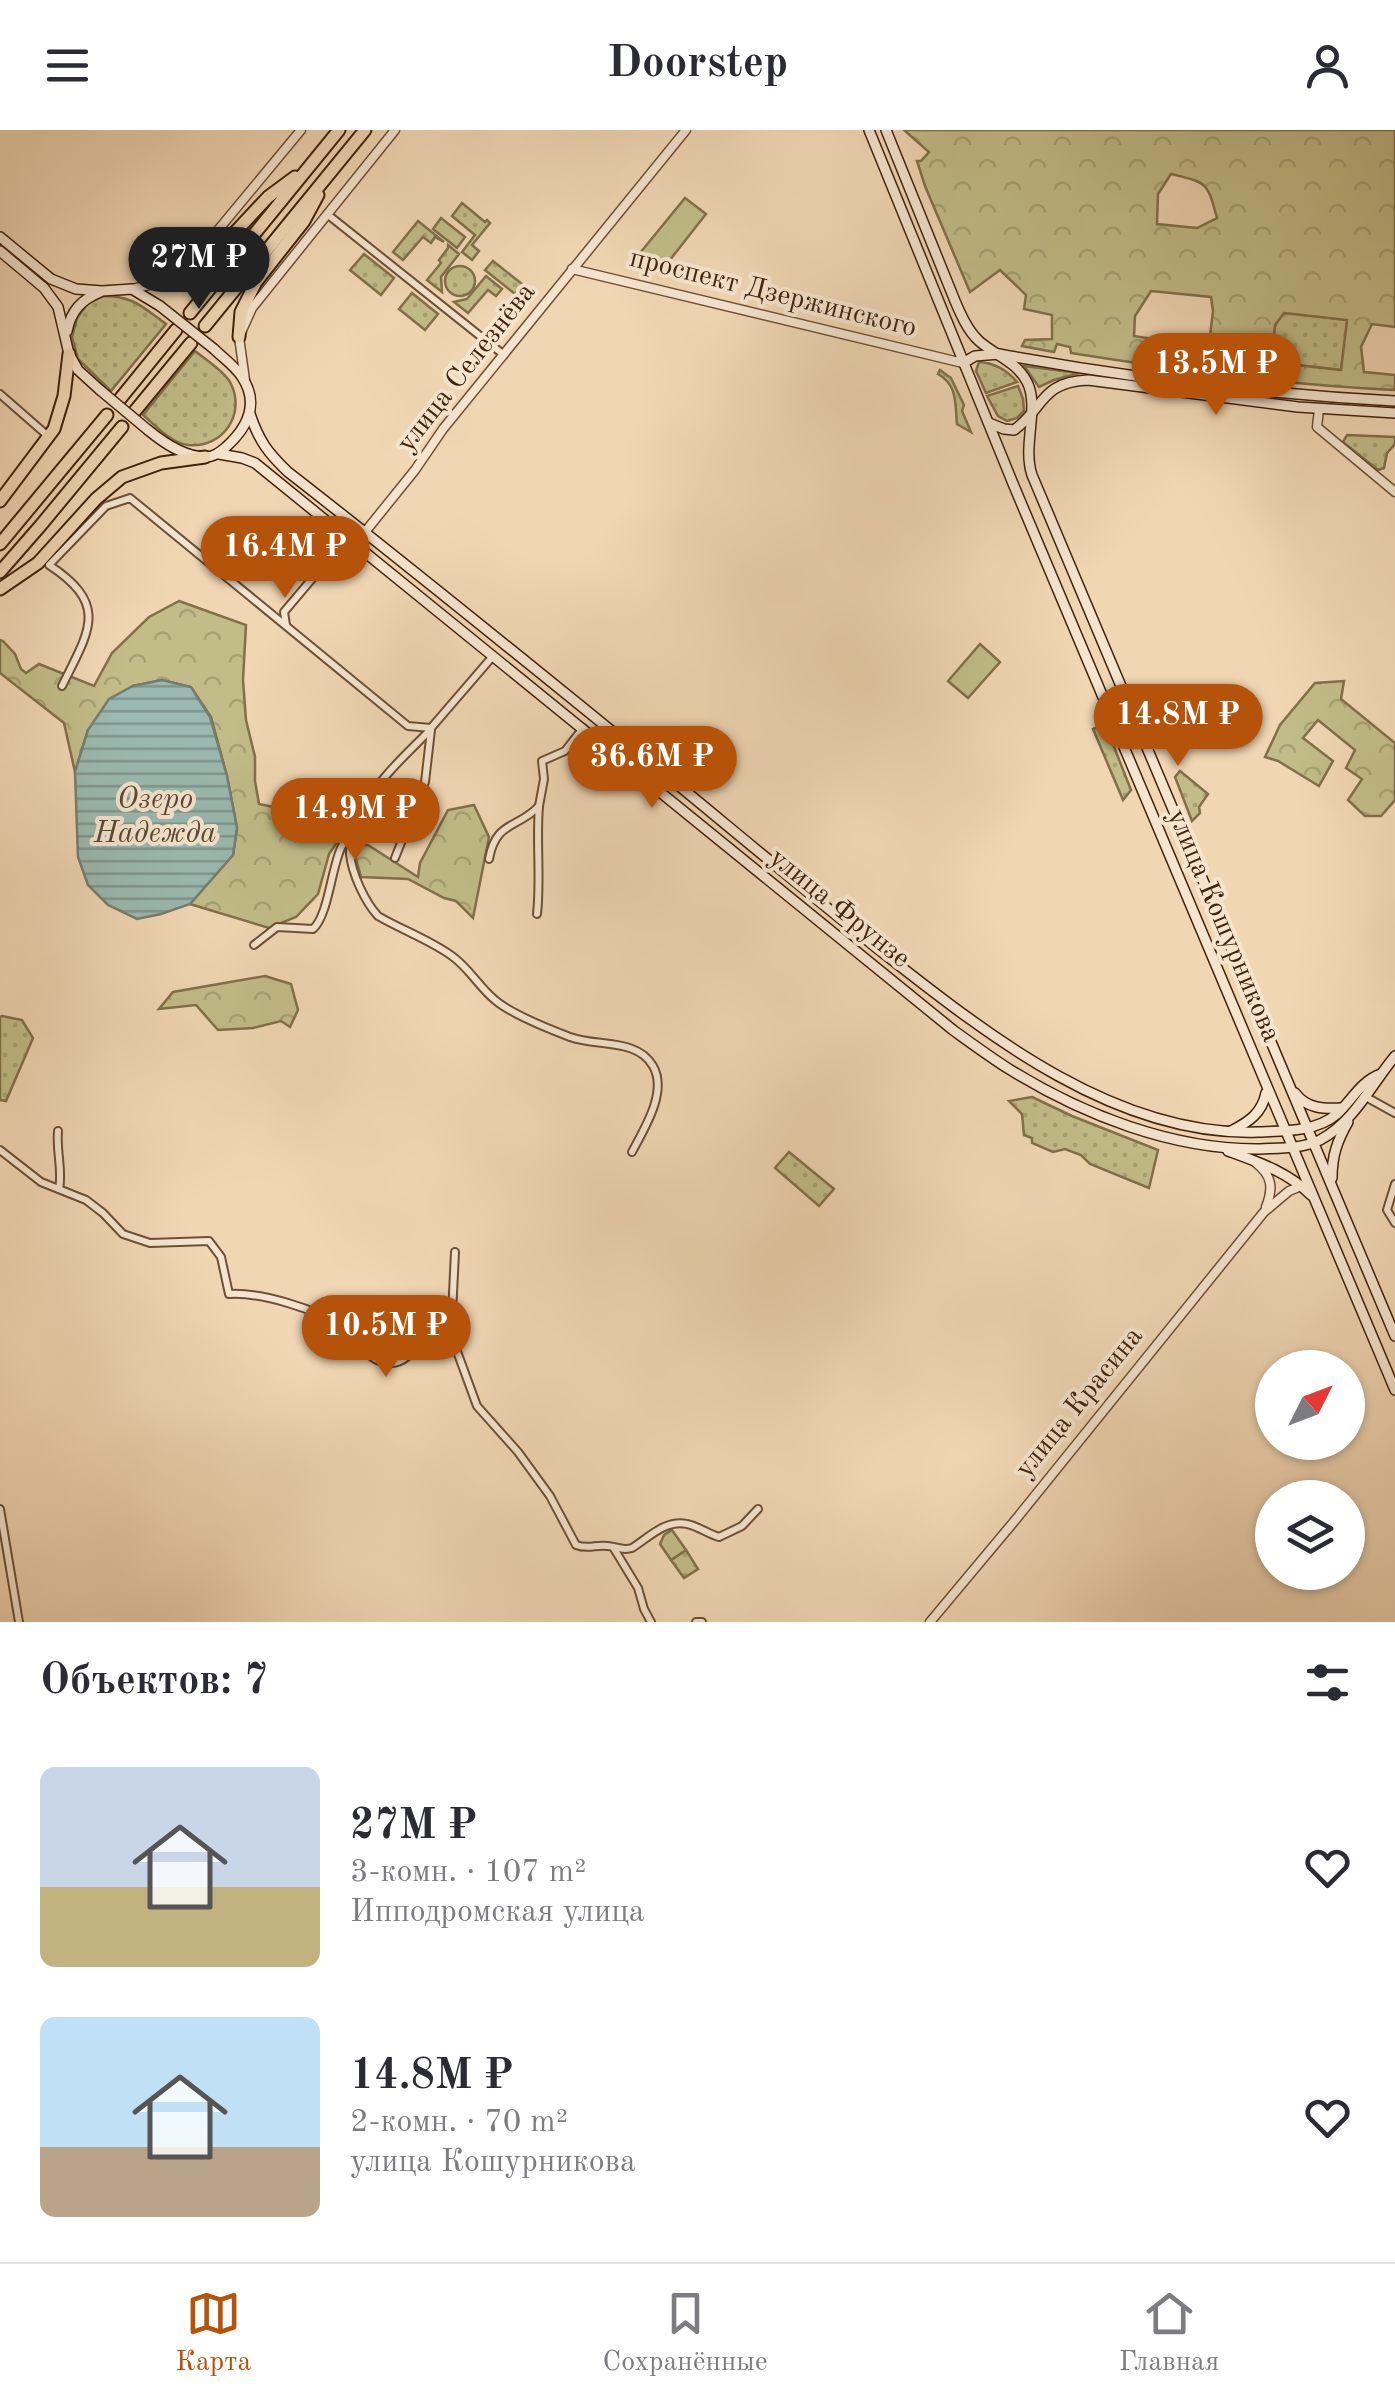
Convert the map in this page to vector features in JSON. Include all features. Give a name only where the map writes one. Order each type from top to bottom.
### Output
[{"type":"highway","points":[[190,313],[338,130]]},
{"type":"highway","points":[[205,326],[364,130]]},
{"type":"highway","points":[[169,282],[210,259],[268,197],[306,169]]},
{"type":"highway","points":[[239,337],[241,312],[256,282],[304,220],[325,178]]},
{"type":"highway","points":[[120,399],[176,330]]},
{"type":"highway","points":[[135,411],[191,343]]},
{"type":"highway","points":[[0,501],[54,429],[64,396],[69,354]]},
{"type":"highway","points":[[0,544],[107,416]]},
{"type":"highway","points":[[0,572],[122,427]]},
{"type":"highway","points":[[0,589],[38,562],[96,499],[122,477],[161,463],[212,455]]},
{"type":"main road","points":[[868,130],[963,363],[975,356],[999,354],[1226,387],[1395,401]]},
{"type":"main road","points":[[886,130],[968,328],[978,341],[1013,364],[1026,380],[1032,394],[1032,410]]},
{"type":"main road","points":[[0,237],[48,284],[69,354]]},
{"type":"main road","points":[[0,251],[48,284],[102,291],[132,289],[214,349],[245,380]]},
{"type":"main road","points":[[66,337],[78,306],[102,291]]},
{"type":"main road","name":"улица Фрунзе","points":[[69,354],[78,370],[163,442],[184,452],[242,458],[255,464],[953,1030],[1010,1070],[1107,1118],[1172,1139],[1221,1148],[1292,1148],[1314,1143]]},
{"type":"main road","name":"улица Кошурникова","points":[[963,363],[1395,1390]]},
{"type":"main road","name":"улица Фрунзе","points":[[245,380],[258,437],[288,472],[963,1015],[1020,1055],[1140,1112],[1230,1132],[1309,1128]]},
{"type":"main road","points":[[989,423],[1014,430],[1055,388],[1078,380],[1319,409],[1395,413]]},
{"type":"main road","name":"улица Кошурникова","points":[[1032,410],[1032,475],[1395,1336]]},
{"type":"main road","points":[[212,455],[244,428],[250,414]]},
{"type":"main road","points":[[738,856],[748,843]]},
{"type":"main road","points":[[796,903],[805,890]]},
{"type":"main road","points":[[1309,1128],[1324,1124],[1366,1097],[1395,1056]]},
{"type":"main road","points":[[1314,1143],[1336,1129],[1367,1080],[1381,1074]]},
{"type":"main road","points":[[1291,1087],[1300,1099],[1314,1107],[1347,1110]]},
{"type":"main road","points":[[1230,1132],[1256,1116],[1267,1090]]},
{"type":"main road","points":[[1332,1186],[1332,1162],[1347,1110]]},
{"type":"main road","points":[[1221,1148],[1268,1166],[1302,1186],[1315,1199]]},
{"type":"street","points":[[132,289],[169,282],[194,262],[301,130]]},
{"type":"street","points":[[245,380],[239,337],[252,308],[394,130]]},
{"type":"street","name":"улица Селезнёва","points":[[286,625],[284,612],[332,554],[355,544],[366,532],[443,429],[686,130]]},
{"type":"street","points":[[326,213],[504,355]]},
{"type":"street","name":"проспект Дзержинского","points":[[572,269],[963,363]]},
{"type":"street","points":[[0,394],[49,437]]},
{"type":"street","points":[[1319,409],[1317,427],[1395,492]]},
{"type":"street","points":[[62,686],[91,624],[83,593],[70,578],[49,565],[106,506],[130,498],[408,726],[431,728]]},
{"type":"street","points":[[254,946],[277,927],[313,928],[322,921],[341,850],[378,784],[494,656]]},
{"type":"street","points":[[395,858],[425,782],[431,728]]},
{"type":"street","points":[[538,914],[542,761],[565,750],[582,728]]},
{"type":"street","points":[[489,859],[499,834],[539,806]]},
{"type":"street","points":[[352,828],[353,864],[362,893],[378,916],[456,958],[508,1010],[572,1038],[640,1052],[650,1061],[657,1072],[658,1092],[632,1152]]},
{"type":"street","points":[[1366,1097],[1395,1113]]},
{"type":"street","points":[[58,1131],[59,1189]]},
{"type":"street","points":[[0,1150],[41,1182],[86,1200],[123,1234],[150,1243],[209,1241],[221,1257],[229,1294],[250,1293],[276,1300],[340,1325],[370,1358],[393,1364],[406,1358],[429,1334],[450,1335]]},
{"type":"street","points":[[1251,1160],[1267,1174],[1271,1186],[1264,1212]]},
{"type":"street","points":[[1395,1184],[1387,1210],[1395,1224]]},
{"type":"street","name":"улица Красина","points":[[930,1622],[1264,1212],[1302,1186]]},
{"type":"street","points":[[454,1252],[450,1335],[478,1406],[550,1496],[576,1545],[626,1550],[674,1524],[725,1536],[758,1509]]},
{"type":"street","points":[[0,1509],[19,1622]]},
{"type":"street","points":[[612,1546],[638,1588],[651,1622]]},
{"type":"green space","points":[[904,130],[1395,130],[1395,327],[1372,324],[1361,347],[1364,372],[1395,375],[1395,390],[1192,371],[1071,353],[1070,347],[1057,344],[1054,352],[1022,346],[1025,340],[1052,339],[1052,315],[1024,309],[1026,295],[1000,270],[970,292],[917,161],[929,152]],"holes":[[[1171,174],[1204,185],[1217,218],[1197,228],[1157,224],[1158,194]],[[1151,291],[1211,297],[1210,336],[1199,336],[1190,345],[1134,336],[1135,316]],[[1284,313],[1347,320],[1341,370],[1271,362],[1275,325]]]},
{"type":"green space","points":[[685,198],[706,214],[662,270],[640,253]]},
{"type":"green space","points":[[462,203],[490,223],[472,245],[479,251],[472,260],[462,252],[475,235],[452,216]]},
{"type":"green space","points":[[441,218],[465,237],[457,248],[433,229]]},
{"type":"green space","points":[[418,221],[444,242],[435,237],[431,243],[423,237],[403,260],[393,252]]},
{"type":"green space","points":[[448,245],[459,254],[441,277],[442,292],[427,280],[441,263]]},
{"type":"green space","points":[[364,254],[394,278],[381,295],[350,270]]},
{"type":"green space","points":[[493,261],[522,284],[515,294],[485,270]]},
{"type":"green space","points":[[460,266],[470,271],[475,281],[470,291],[460,296],[450,291],[445,281],[450,271]]},
{"type":"green space","points":[[486,276],[502,289],[496,296],[488,290],[468,313],[454,302],[467,299]]},
{"type":"green space","points":[[412,293],[438,314],[425,330],[399,309]]},
{"type":"green space","points":[[103,296],[130,300],[166,324],[111,391],[78,359],[72,337],[77,318],[88,303]]},
{"type":"green space","points":[[1284,312],[1348,320],[1341,370],[1270,362],[1275,325]]},
{"type":"green space","points":[[195,351],[227,378],[236,405],[221,435],[201,445],[188,445],[170,438],[143,415]]},
{"type":"green space","points":[[979,362],[1000,368],[1017,382],[986,393],[976,371]]},
{"type":"green space","points":[[1024,366],[1079,373],[1039,387]]},
{"type":"green space","points":[[940,370],[951,378],[971,432],[957,424],[952,390],[938,374]]},
{"type":"green space","points":[[1018,386],[1024,411],[1007,421],[998,416],[987,396]]},
{"type":"green space","points":[[1347,435],[1395,437],[1384,468],[1378,470],[1343,442]]},
{"type":"green space","points":[[179,601],[246,625],[243,680],[259,804],[293,811],[342,835],[329,854],[318,894],[296,917],[269,928],[190,904],[233,855],[237,828],[211,717],[191,687],[162,680],[133,686],[88,730],[75,772],[64,723],[0,673],[0,640],[15,654],[26,673],[39,664],[94,686],[112,653],[149,617]]},
{"type":"green space","points":[[980,644],[1000,662],[968,698],[948,681]]},
{"type":"green space","points":[[1344,681],[1341,699],[1395,743],[1395,800],[1381,816],[1365,816],[1348,800],[1362,779],[1346,768],[1355,750],[1318,720],[1303,738],[1333,761],[1319,786],[1265,757],[1280,725],[1315,683]]},
{"type":"green space","points":[[1105,724],[1131,790],[1123,800],[1093,729]]},
{"type":"green space","points":[[1180,771],[1208,794],[1192,821],[1175,777]]},
{"type":"green space","points":[[474,805],[489,837],[473,918],[456,901],[408,879],[361,877],[355,855],[357,846],[368,845],[418,877],[420,863],[448,810]]},
{"type":"green space","points":[[265,976],[291,984],[298,1010],[290,1027],[281,1021],[218,1030],[196,1005],[159,1009],[173,992]]},
{"type":"green space","points":[[2,1016],[22,1020],[33,1038],[6,1101],[0,1100]]},
{"type":"green space","points":[[1032,1097],[1158,1150],[1149,1188],[1090,1164],[1081,1155],[1065,1149],[1053,1152],[1032,1143],[1032,1138],[1024,1135],[1022,1114],[1009,1101]]},
{"type":"green space","points":[[789,1152],[834,1189],[819,1206],[775,1168]]},
{"type":"green space","points":[[672,1530],[686,1550],[671,1560],[660,1544]]},
{"type":"green space","points":[[686,1550],[698,1569],[684,1578],[671,1560]]},
{"type":"water","name":"Озеро Надежда","points":[[162,680],[191,687],[210,717],[237,828],[233,855],[190,904],[137,919],[108,905],[88,885],[78,857],[75,772],[88,730],[109,699],[133,686]]}]
